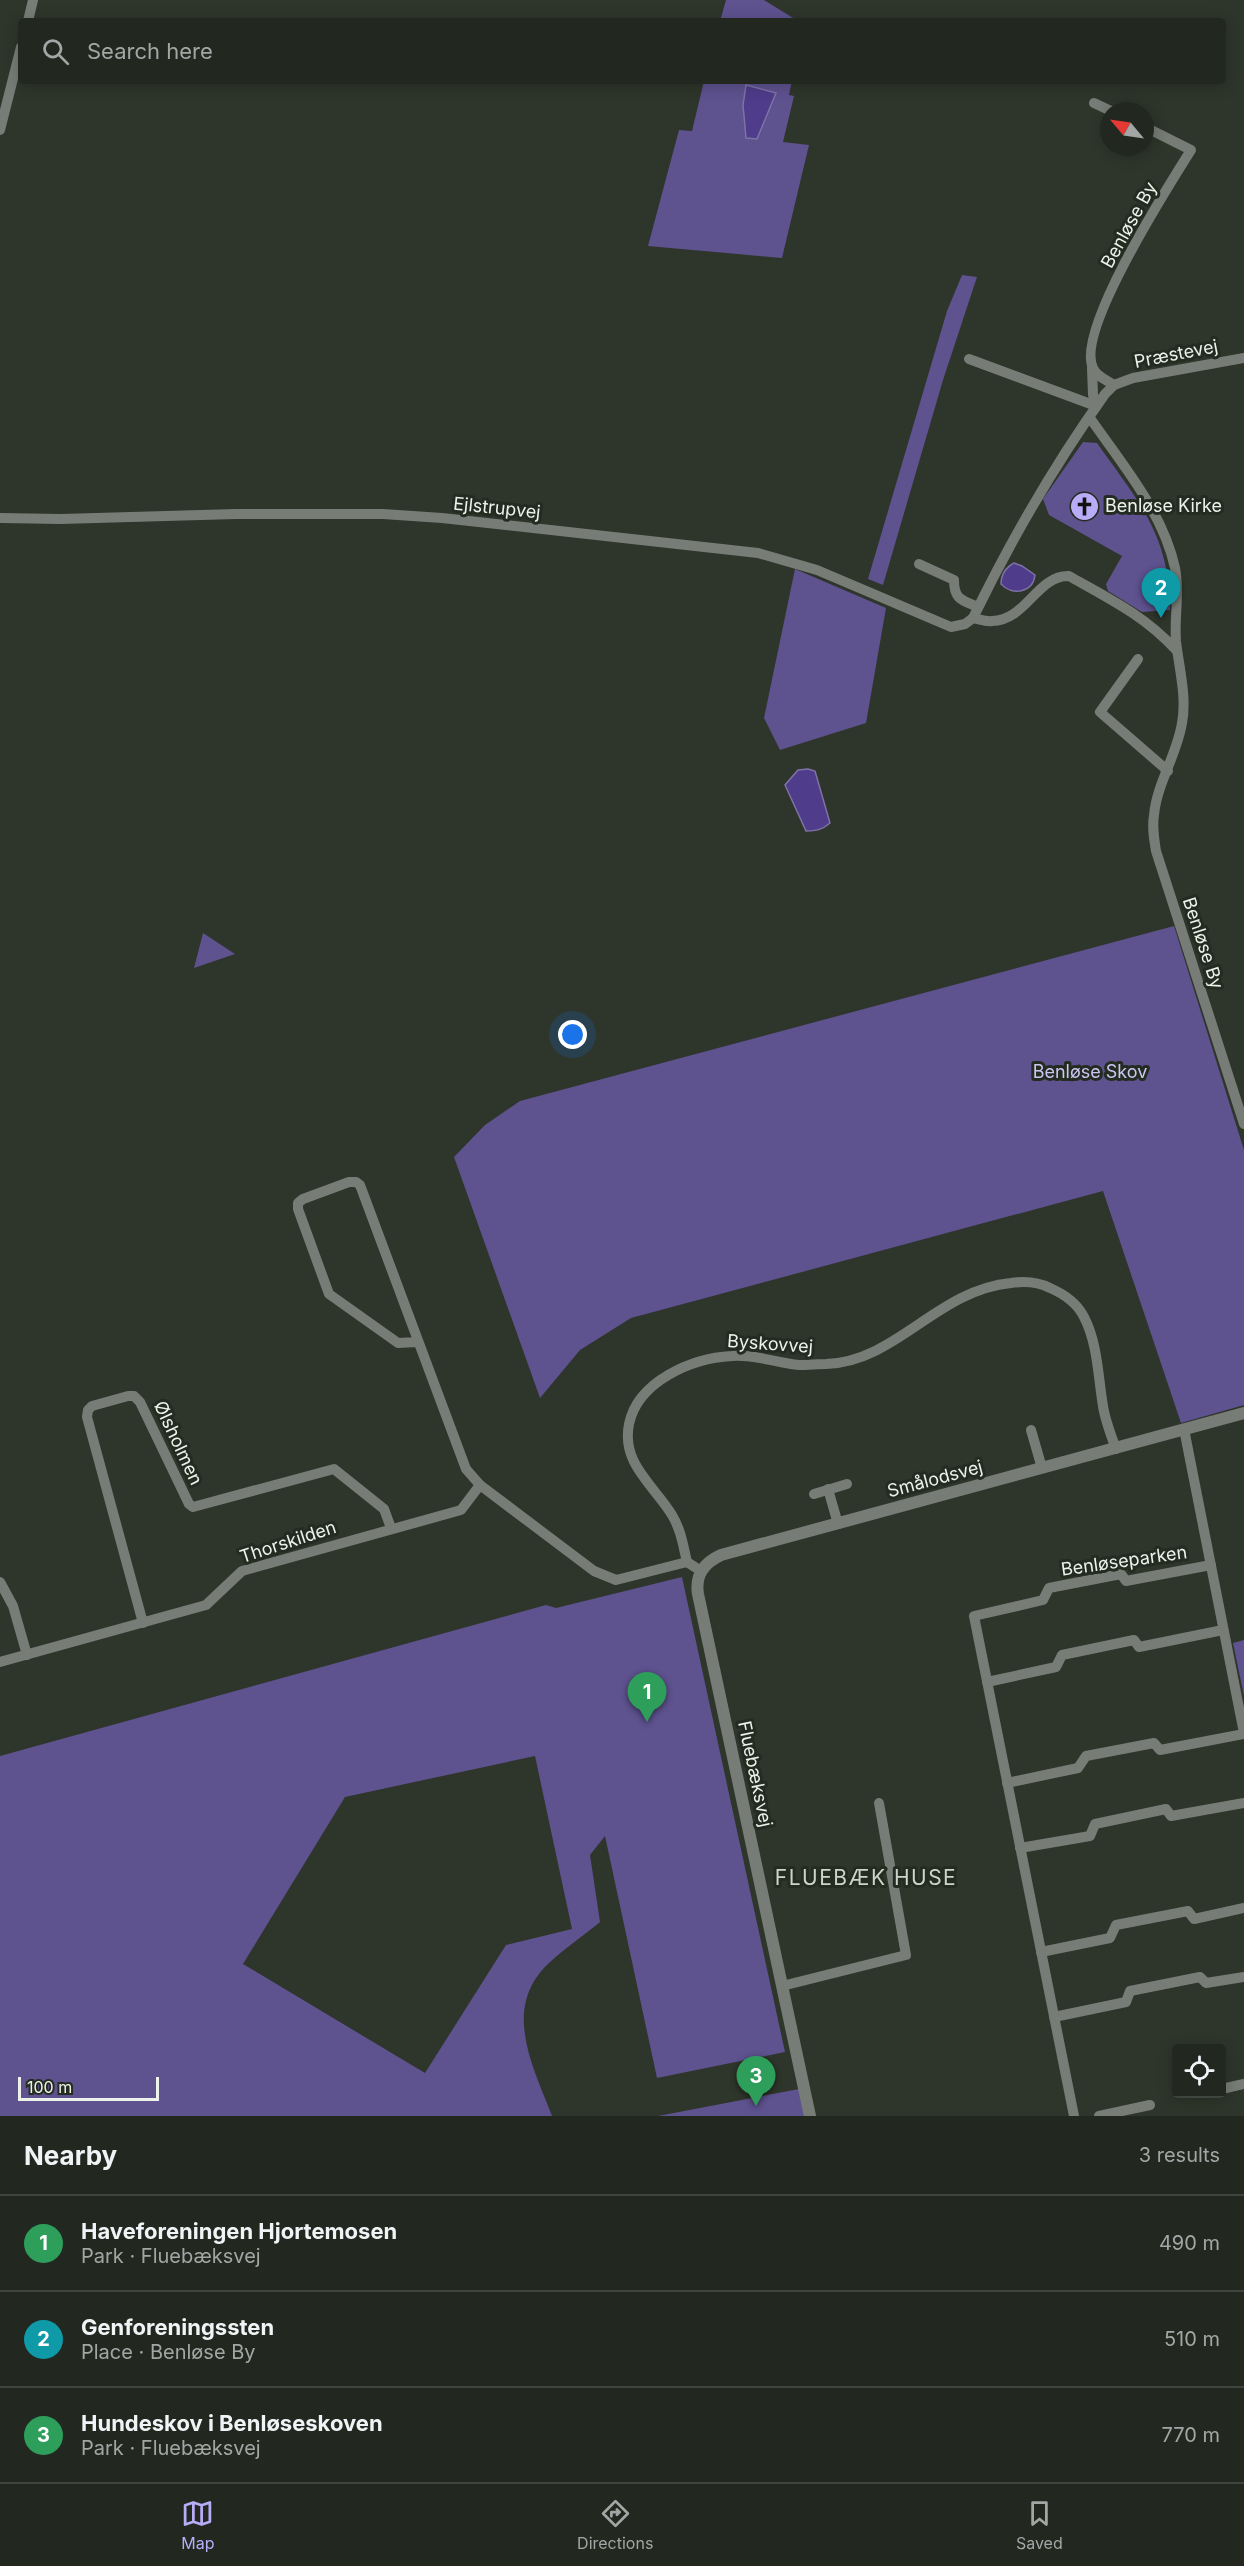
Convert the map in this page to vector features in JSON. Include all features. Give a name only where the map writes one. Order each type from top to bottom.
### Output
[{"type":"street","points":[[29,18],[33,0]]},
{"type":"street","points":[[0,130],[18,59]]},
{"type":"street","points":[[1094,103],[1100,106]]},
{"type":"street","name":"Benløse By","points":[[1096,406],[1093,395],[1091,350],[1094,333],[1107,297],[1191,150],[1154,132]]},
{"type":"street","name":"Præstevej","points":[[1114,385],[1133,378],[1244,358]]},
{"type":"street","points":[[969,359],[1096,406]]},
{"type":"street","points":[[976,613],[1002,558],[1021,526],[1096,406],[1114,385],[1099,376],[1092,367]]},
{"type":"street","name":"Benløse By","points":[[1090,418],[1152,509],[1163,531],[1175,568],[1178,589],[1174,625],[1183,696],[1183,719],[1179,740],[1154,813],[1153,831],[1156,851],[1244,1124]]},
{"type":"street","name":"Ejlstrupvej","points":[[0,518],[382,514],[442,518],[758,553],[817,570],[951,627],[965,624],[976,613]]},
{"type":"street","points":[[919,564],[954,580],[954,591],[958,598],[976,613],[992,621],[1007,618],[1048,582],[1059,576],[1070,576],[1136,613],[1160,632],[1177,651]]},
{"type":"street","points":[[1160,632],[1174,625]]},
{"type":"street","points":[[1138,659],[1100,712],[1168,771]]},
{"type":"street","points":[[417,1342],[398,1343],[329,1294],[298,1209],[298,1203],[303,1198],[349,1182],[356,1182],[360,1185],[466,1469],[480,1485],[594,1571],[616,1580],[687,1562],[701,1571]]},
{"type":"street","name":"Byskovvej","points":[[687,1562],[681,1533],[672,1514],[639,1473],[630,1456],[629,1424],[641,1400],[660,1381],[682,1368],[707,1359],[732,1355],[798,1365],[831,1364],[863,1356],[881,1347],[949,1302],[974,1291],[998,1284],[1019,1282],[1042,1284],[1061,1293],[1084,1317],[1096,1355],[1103,1409],[1116,1449]]},
{"type":"street","name":"Ølsholmen","points":[[143,1623],[87,1417],[88,1410],[92,1406],[134,1396],[140,1402],[189,1504],[193,1507],[334,1469],[384,1509],[390,1528]]},
{"type":"street","name":"Smålodsvej","points":[[701,1571],[706,1564],[721,1555],[1244,1413]]},
{"type":"street","name":"Benløseparken","points":[[1007,1784],[1078,1768],[1086,1756],[1154,1743],[1160,1750],[1244,1734],[1184,1429]]},
{"type":"street","points":[[1031,1430],[1042,1468]]},
{"type":"street","points":[[814,1494],[847,1484]]},
{"type":"street","name":"Thorskilden","points":[[0,1662],[206,1605],[242,1571],[461,1510],[480,1485]]},
{"type":"street","points":[[828,1489],[838,1524]]},
{"type":"street","name":"Benløseparken","points":[[1074,2116],[974,1616],[1043,1600],[1049,1588],[1121,1574],[1126,1581],[1210,1565]]},
{"type":"street","name":"Fluebæksvej","points":[[701,1571],[696,1586],[810,2116]]},
{"type":"street","points":[[0,1582],[13,1606],[27,1655]]},
{"type":"street","points":[[987,1682],[1056,1667],[1062,1655],[1134,1640],[1139,1647],[1223,1630]]},
{"type":"street","points":[[782,1986],[906,1955],[879,1803]]},
{"type":"street","points":[[1020,1848],[1090,1836],[1095,1824],[1166,1809],[1171,1816],[1244,1803]]},
{"type":"street","points":[[1041,1952],[1110,1938],[1116,1925],[1188,1911],[1194,1919],[1244,1908]]},
{"type":"street","points":[[1054,2017],[1126,2002],[1130,1991],[1200,1977],[1206,1983],[1244,1977]]},
{"type":"street","points":[[1226,2088],[1244,2084]]},
{"type":"street","points":[[1099,2116],[1150,2105]]},
{"type":"green space","points":[[726,0],[764,0],[793,18],[721,18]]},
{"type":"green space","points":[[703,84],[791,84],[789,95],[794,96],[783,142],[809,145],[782,258],[648,246],[679,130],[692,131]],"holes":[[[743,105],[763,124],[757,139],[746,138]]]},
{"type":"green space","points":[[962,275],[977,277],[943,380],[883,585],[868,579],[947,311]]},
{"type":"green space","points":[[1083,442],[1097,443],[1149,520],[1164,560],[1169,584],[1170,610],[1142,612],[1108,591],[1106,584],[1122,556],[1049,515],[1043,499]]},
{"type":"green space","points":[[795,569],[886,608],[866,723],[780,750],[764,718]]},
{"type":"green space","name":"Benløse Skov","points":[[1174,926],[1244,1150],[1244,1405],[1181,1423],[1103,1191],[631,1318],[580,1350],[540,1398],[454,1157],[485,1125],[520,1101]]},
{"type":"green space","points":[[203,933],[235,954],[194,968]]},
{"type":"green space","points":[[682,1577],[785,2052],[657,2078],[605,1836],[590,1855],[600,1922],[549,1963],[535,1980],[527,1999],[524,2018],[525,2038],[552,2116],[0,2116],[0,1756],[546,1605],[556,1608]],"holes":[[[535,1756],[572,1929],[506,1945],[425,2073],[243,1964],[345,1797]]]},
{"type":"green space","points":[[1244,1640],[1244,1696],[1233,1643]]},
{"type":"green space","points":[[799,2089],[805,2116],[658,2116]]},
{"type":"shaded area","points":[[746,85],[776,93],[757,139],[746,138],[743,105]]},
{"type":"shaded area","points":[[1014,563],[1035,575],[1030,586],[1021,591],[1011,590],[1001,584],[1004,572]]},
{"type":"shaded area","points":[[798,770],[815,771],[830,823],[813,831],[806,831],[785,785]]},
{"type":"place","name":"Benløse Kirke","points":[[1084,506]]},
{"type":"place","name":"Genforeningssten","points":[[1161,618]]},
{"type":"place","name":"Haveforeningen Hjortemosen","points":[[647,1722]]},
{"type":"place","name":"Hundeskov i Benløseskoven","points":[[756,2106]]},
{"type":"district","name":"FLUEBÆK HUSE","points":[[866,1878]]}]
